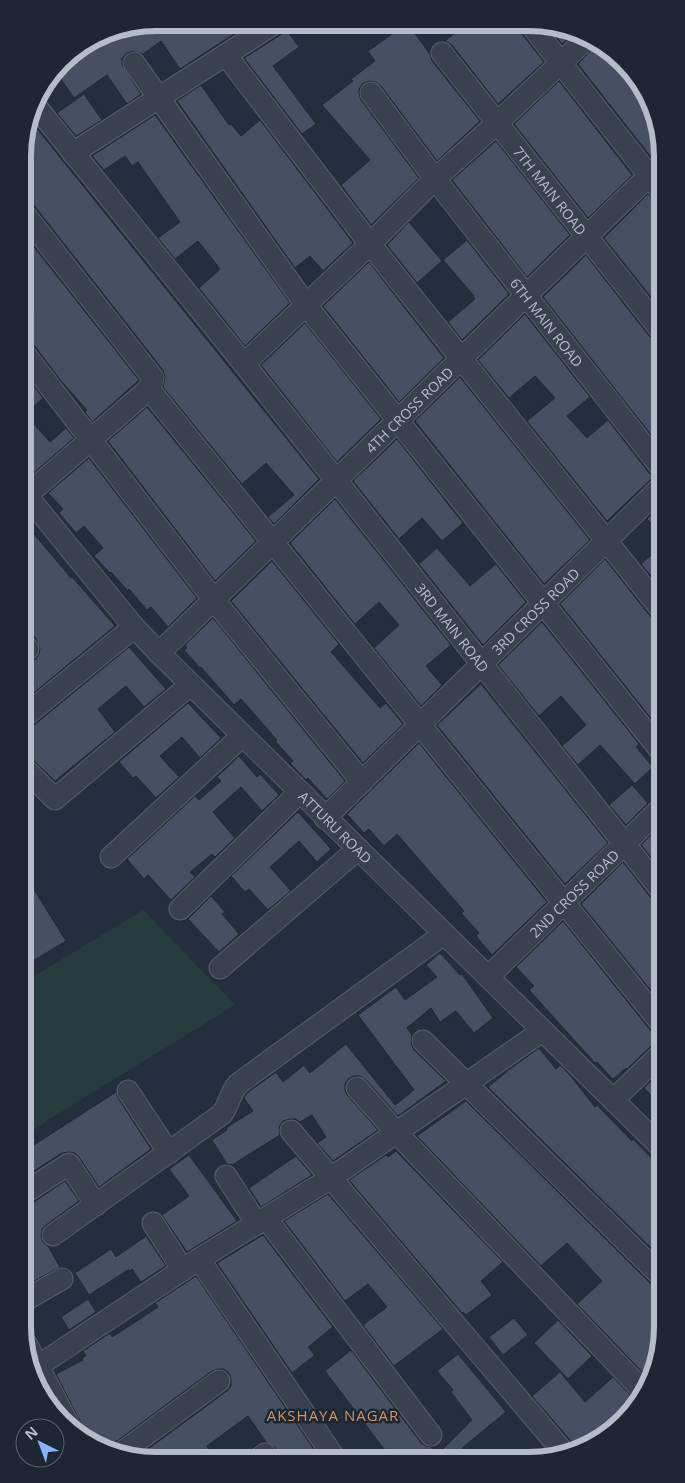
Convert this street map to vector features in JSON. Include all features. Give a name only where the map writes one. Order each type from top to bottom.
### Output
[{"type":"street","points":[[73,152],[262,32]]},
{"type":"street","points":[[536,32],[654,176]]},
{"type":"street","points":[[244,364],[435,179],[582,43]]},
{"type":"street","name":"7TH MAIN ROAD","points":[[442,53],[654,322]]},
{"type":"street","points":[[226,55],[370,244],[654,600]]},
{"type":"street","points":[[134,63],[306,305],[654,742]]},
{"type":"street","name":"6TH MAIN ROAD","points":[[371,93],[435,179],[654,458]]},
{"type":"street","name":"3RD MAIN ROAD","points":[[40,111],[244,364],[653,881]]},
{"type":"street","name":"4TH CROSS ROAD","points":[[159,653],[586,236],[654,178]]},
{"type":"street","points":[[32,223],[154,378],[149,389],[32,487]]},
{"type":"street","points":[[32,362],[214,600],[362,782]]},
{"type":"street","points":[[149,389],[653,1013]]},
{"type":"street","name":"3RD CROSS ROAD","points":[[325,818],[654,494]]},
{"type":"street","name":"ATTURU ROAD","points":[[32,501],[134,627],[190,685],[653,1139]]},
{"type":"street","points":[[32,711],[134,627]]},
{"type":"street","points":[[31,775],[55,799],[190,685]]},
{"type":"street","points":[[111,857],[242,736]]},
{"type":"street","points":[[180,909],[300,792]]},
{"type":"street","name":"2ND CROSS ROAD","points":[[488,977],[653,815]]},
{"type":"street","points":[[220,968],[358,849]]},
{"type":"street","points":[[53,1235],[222,1114],[233,1090],[238,1084],[444,934]]},
{"type":"street","points":[[57,1403],[38,1366],[191,1264],[331,1178],[542,1031]]},
{"type":"street","points":[[423,1042],[653,1268]]},
{"type":"street","points":[[613,1100],[653,1061]]},
{"type":"street","points":[[357,1088],[396,1132],[639,1386]]},
{"type":"street","points":[[128,1091],[169,1152]]},
{"type":"street","points":[[292,1131],[561,1448]]},
{"type":"street","points":[[31,1188],[69,1164],[96,1205]]},
{"type":"street","points":[[226,1176],[431,1435]]},
{"type":"street","points":[[153,1223],[191,1264],[330,1452]]},
{"type":"street","points":[[31,1297],[62,1278]]},
{"type":"street","points":[[129,1448],[219,1381]]},
{"type":"green space","points":[[143,910],[235,1005],[51,1118],[31,1132],[31,978]]},
{"type":"building","points":[[396,31],[413,31],[430,54],[432,61],[480,121],[437,161],[381,86],[376,82],[370,81],[363,83],[359,89],[361,100],[419,178],[371,225],[341,185],[370,160],[322,105],[375,61],[368,51]]},
{"type":"building","points":[[457,31],[521,31],[544,62],[498,104],[452,45],[445,41]]},
{"type":"building","points":[[148,32],[237,32],[180,69],[161,41],[143,54],[133,51],[127,53],[122,58],[122,65],[141,94],[127,104],[107,75],[74,98],[59,77],[74,62],[101,44],[131,34]]},
{"type":"building","points":[[288,32],[299,47],[273,66],[316,124],[302,134],[244,58]]},
{"type":"building","points":[[554,34],[569,38],[562,44]]},
{"type":"building","points":[[593,48],[605,57],[628,80],[644,108],[650,124],[654,155],[651,157],[578,64]]},
{"type":"building","points":[[559,81],[632,175],[588,218],[514,124]]},
{"type":"building","points":[[201,85],[229,125],[231,124],[241,136],[260,120],[353,243],[323,271],[310,256],[295,268],[177,101]]},
{"type":"building","points":[[84,94],[102,120],[76,136],[57,113]]},
{"type":"building","points":[[155,115],[290,303],[245,346],[199,288],[220,269],[198,241],[175,259],[158,238],[180,222],[138,162],[132,166],[125,156],[104,170],[92,156]]},
{"type":"building","points":[[35,126],[319,479],[274,524],[268,517],[294,495],[266,463],[242,484],[163,387],[165,377],[163,370],[33,204],[32,148]]},
{"type":"building","points":[[496,141],[570,235],[527,277],[452,180]]},
{"type":"building","points":[[648,194],[654,198],[654,301],[604,238]]},
{"type":"building","points":[[409,222],[442,261],[417,283],[387,245]]},
{"type":"building","points":[[467,240],[509,294],[462,340],[448,322],[475,299],[443,260]]},
{"type":"building","points":[[32,244],[139,380],[92,422],[85,412],[87,410],[32,344]]},
{"type":"building","points":[[586,255],[649,336],[654,339],[654,438],[543,297]]},
{"type":"building","points":[[369,262],[444,358],[399,402],[323,306]]},
{"type":"building","points":[[525,314],[590,397],[567,416],[587,438],[608,420],[649,473],[654,476],[654,478],[607,521],[527,421],[555,398],[535,376],[509,398],[478,360]]},
{"type":"building","points":[[305,323],[381,419],[337,462],[261,365]]},
{"type":"building","points":[[460,377],[590,540],[544,584],[415,421]]},
{"type":"building","points":[[32,383],[43,398],[32,408]]},
{"type":"building","points":[[147,407],[256,541],[215,581],[108,441]]},
{"type":"building","points":[[32,422],[50,442],[66,428],[74,438],[32,475]]},
{"type":"building","points":[[397,439],[463,523],[442,541],[422,518],[399,539],[353,481]]},
{"type":"building","points":[[89,458],[197,598],[168,627],[151,607],[147,610],[129,589],[128,591],[94,556],[103,548],[84,526],[76,533],[59,513],[63,509],[48,493]]},
{"type":"building","points":[[335,499],[451,645],[426,666],[442,685],[421,706],[374,648],[399,625],[379,602],[355,624],[290,543]]},
{"type":"building","points":[[654,512],[654,527],[647,519]]},
{"type":"building","points":[[32,531],[115,626],[32,695],[32,660],[36,659],[40,648],[35,637],[32,635]]},
{"type":"building","points":[[437,548],[470,586],[496,564],[526,602],[483,645],[419,564]]},
{"type":"building","points":[[654,553],[654,579],[641,564]]},
{"type":"building","points":[[605,559],[654,618],[654,721],[560,604]]},
{"type":"building","points":[[272,561],[339,644],[331,652],[380,708],[386,703],[403,724],[363,763],[231,601]]},
{"type":"building","points":[[213,618],[345,781],[327,799],[308,778],[306,780],[290,763],[293,761],[275,741],[277,740],[241,699],[234,705],[184,650],[187,648],[185,645]]},
{"type":"building","points":[[542,622],[639,744],[636,747],[653,767],[635,784],[600,745],[578,765],[562,746],[586,725],[561,696],[539,716],[498,665]]},
{"type":"building","points":[[129,647],[166,689],[144,707],[126,686],[98,709],[115,732],[55,781],[31,758],[33,726]]},
{"type":"building","points":[[481,684],[608,843],[565,884],[437,725]]},
{"type":"building","points":[[188,703],[221,738],[200,758],[182,737],[160,756],[179,777],[156,798],[136,776],[133,778],[119,762]]},
{"type":"building","points":[[419,743],[547,902],[492,955],[476,936],[479,933],[461,913],[464,911],[397,834],[384,846],[369,829],[364,833],[347,814]]},
{"type":"building","points":[[239,756],[257,777],[260,774],[279,795],[262,811],[241,787],[213,812],[235,838],[215,857],[212,854],[190,872],[195,877],[171,900],[148,875],[144,879],[127,859],[195,796],[199,800],[221,781],[217,777]]},
{"type":"building","points":[[632,785],[648,803],[626,825],[609,805]]},
{"type":"building","points":[[298,812],[331,849],[317,862],[299,841],[270,867],[291,891],[268,910],[249,889],[245,892],[231,876]]},
{"type":"building","points":[[653,833],[653,860],[641,845]]},
{"type":"building","points":[[623,862],[653,899],[653,993],[581,904]]},
{"type":"building","points":[[31,885],[66,941],[31,962]]},
{"type":"building","points":[[211,896],[225,912],[222,914],[239,934],[219,952],[188,919]]},
{"type":"building","points":[[563,921],[653,1032],[653,1045],[613,1079],[597,1062],[595,1063],[529,990],[534,986],[516,967]]},
{"type":"building","points":[[440,953],[460,975],[462,974],[493,1018],[474,1033],[456,1011],[440,1022],[431,1008],[407,1028],[412,1035],[411,1044],[414,1050],[446,1081],[398,1116],[366,1080],[360,1076],[354,1076],[348,1079],[345,1084],[345,1091],[378,1130],[333,1161],[317,1143],[326,1137],[312,1115],[300,1122],[296,1119],[289,1119],[283,1121],[279,1127],[280,1135],[232,1165],[227,1164],[212,1140],[227,1130],[226,1128],[253,1111],[244,1098],[247,1093],[276,1072],[283,1082],[304,1065],[310,1073],[346,1044],[395,1105],[414,1090],[358,1015],[396,987],[405,1000],[437,977],[426,965]]},
{"type":"building","points":[[539,1048],[556,1069],[560,1065],[595,1107],[597,1105],[653,1160],[653,1250],[488,1087]]},
{"type":"building","points":[[653,1079],[653,1098],[644,1088]]},
{"type":"building","points":[[116,1092],[151,1149],[99,1187],[75,1153],[62,1153],[31,1173],[31,1147]]},
{"type":"building","points":[[466,1101],[653,1286],[653,1335],[651,1352],[644,1374],[577,1304],[602,1281],[567,1243],[541,1266],[417,1136]]},
{"type":"building","points":[[396,1151],[503,1262],[481,1281],[492,1295],[466,1315],[462,1313],[349,1180],[386,1155],[388,1157]]},
{"type":"building","points":[[189,1155],[237,1221],[187,1252],[162,1215],[189,1196],[169,1169]]},
{"type":"building","points":[[296,1156],[312,1175],[261,1207],[249,1188]]},
{"type":"building","points":[[65,1181],[79,1201],[42,1229],[41,1236],[43,1242],[48,1246],[60,1267],[31,1283],[31,1202]]},
{"type":"building","points":[[328,1194],[443,1329],[394,1366],[363,1325],[387,1307],[368,1284],[345,1301],[284,1221]]},
{"type":"building","points":[[263,1235],[333,1327],[308,1347],[315,1355],[292,1373],[217,1263]]},
{"type":"building","points":[[146,1236],[166,1266],[141,1282],[132,1269],[128,1270],[89,1295],[75,1273],[111,1249],[116,1257]]},
{"type":"building","points":[[196,1276],[315,1451],[277,1452],[275,1447],[266,1442],[248,1416],[207,1446],[210,1452],[145,1451],[227,1391],[231,1386],[231,1379],[229,1373],[224,1369],[212,1371],[113,1444],[84,1428],[56,1374],[83,1360],[82,1358],[86,1356],[83,1351],[110,1333],[112,1337],[158,1307],[155,1303]]},
{"type":"building","points":[[88,1299],[96,1312],[69,1330],[61,1317]]},
{"type":"building","points":[[514,1318],[528,1335],[503,1355],[489,1337]]},
{"type":"building","points":[[558,1320],[592,1356],[568,1379],[534,1343]]},
{"type":"building","points":[[351,1350],[421,1443],[431,1447],[435,1452],[386,1452],[325,1371]]},
{"type":"building","points":[[458,1354],[506,1412],[462,1448],[466,1452],[440,1452],[472,1420],[451,1392],[453,1390],[437,1371]]},
{"type":"building","points":[[560,1372],[585,1402],[613,1377],[632,1397],[611,1421],[598,1431],[573,1443],[532,1396]]},
{"type":"district","name":"AKSHAYA NAGAR","points":[[333,1415]]}]
